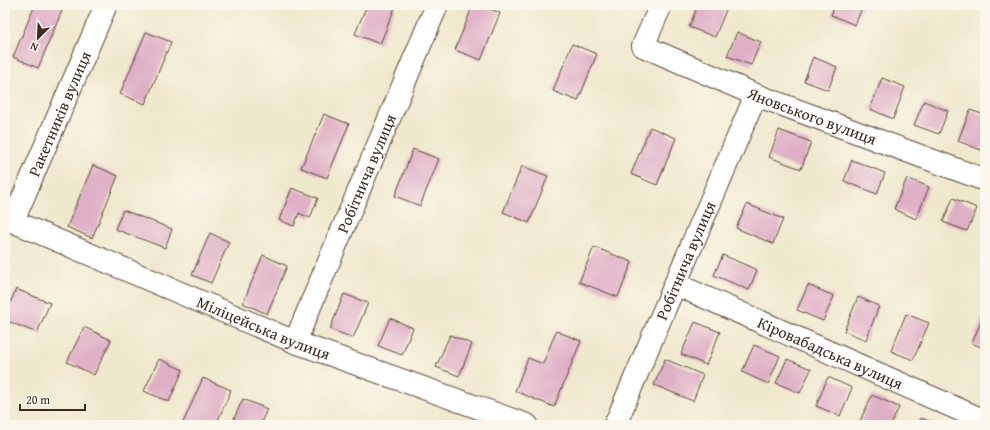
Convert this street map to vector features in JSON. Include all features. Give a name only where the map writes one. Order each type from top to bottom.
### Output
[{"type":"street","name":"Ракетників вулиця","points":[[9,220],[106,5]]},
{"type":"street","name":"Робітнича вулиця","points":[[295,342],[437,5]]},
{"type":"street","name":"Яновського вулиця","points":[[660,5],[643,46],[756,95],[985,180]]},
{"type":"street","name":"Робітнича вулиця","points":[[615,425],[756,95]]},
{"type":"street","name":"Міліцейська вулиця","points":[[9,220],[295,342],[527,425]]},
{"type":"street","name":"Кіровабадська вулиця","points":[[675,284],[985,421]]},
{"type":"building","points":[[35,5],[64,6],[38,68],[13,57]]},
{"type":"building","points":[[367,5],[396,5],[380,44],[355,34]]},
{"type":"building","points":[[473,5],[480,5],[500,13],[481,60],[455,50]]},
{"type":"building","points":[[698,5],[728,5],[715,37],[689,27]]},
{"type":"building","points":[[835,5],[863,5],[855,25],[831,15]]},
{"type":"building","points":[[961,5],[976,5],[974,10]]},
{"type":"building","points":[[146,32],[171,42],[145,104],[120,94]]},
{"type":"building","points":[[737,32],[761,42],[751,65],[727,56]]},
{"type":"building","points":[[572,44],[597,54],[578,101],[553,91]]},
{"type":"building","points":[[813,57],[837,67],[828,90],[804,81]]},
{"type":"building","points":[[882,78],[905,87],[893,119],[870,109]]},
{"type":"building","points":[[924,101],[948,111],[939,134],[914,125]]},
{"type":"building","points":[[970,110],[985,115],[985,139],[981,150],[958,141]]},
{"type":"building","points":[[324,114],[349,124],[327,178],[301,168]]},
{"type":"building","points":[[650,127],[676,138],[657,185],[631,174]]},
{"type":"building","points":[[5,128],[10,130],[5,142]]},
{"type":"building","points":[[779,130],[811,142],[801,169],[769,157]]},
{"type":"building","points":[[413,149],[439,159],[420,206],[395,196]]},
{"type":"building","points":[[852,160],[885,173],[877,194],[844,181]]},
{"type":"building","points":[[93,165],[118,176],[92,238],[67,227]]},
{"type":"building","points":[[522,166],[548,176],[529,223],[503,212]]},
{"type":"building","points":[[907,178],[929,187],[916,219],[894,209]]},
{"type":"building","points":[[292,188],[318,198],[310,218],[299,213],[294,226],[279,220]]},
{"type":"building","points":[[953,198],[977,208],[967,231],[943,222]]},
{"type":"building","points":[[747,204],[783,219],[773,244],[736,228]]},
{"type":"building","points":[[123,210],[172,229],[165,248],[115,229]]},
{"type":"building","points":[[210,233],[229,242],[211,283],[192,275]]},
{"type":"building","points":[[594,247],[632,262],[618,297],[579,282]]},
{"type":"building","points":[[263,255],[287,266],[267,314],[243,303]]},
{"type":"building","points":[[723,255],[757,270],[749,290],[714,275]]},
{"type":"building","points":[[808,285],[834,296],[823,321],[797,310]]},
{"type":"building","points":[[16,289],[50,303],[37,333],[5,320],[5,315]]},
{"type":"building","points":[[344,294],[368,303],[353,338],[330,329]]},
{"type":"building","points":[[858,297],[879,306],[866,340],[844,331]]},
{"type":"building","points":[[985,312],[985,349],[972,343]]},
{"type":"building","points":[[906,314],[929,323],[913,360],[891,351]]},
{"type":"building","points":[[390,318],[413,328],[402,355],[378,346]]},
{"type":"building","points":[[695,322],[720,332],[706,365],[681,354]]},
{"type":"building","points":[[84,327],[111,340],[94,375],[67,362]]},
{"type":"building","points":[[556,331],[581,341],[554,407],[515,391],[528,358],[543,364]]},
{"type":"building","points":[[450,335],[472,344],[459,376],[436,367]]},
{"type":"building","points":[[754,345],[780,356],[768,384],[742,372]]},
{"type":"building","points":[[159,359],[183,370],[169,402],[144,391]]},
{"type":"building","points":[[665,359],[703,375],[693,401],[654,385]]},
{"type":"building","points":[[787,359],[811,369],[800,393],[776,383]]},
{"type":"building","points":[[828,377],[852,388],[840,416],[816,406]]},
{"type":"building","points":[[203,378],[231,390],[216,425],[182,425]]},
{"type":"building","points":[[872,395],[899,407],[891,425],[863,425],[859,423]]},
{"type":"building","points":[[243,399],[267,409],[260,425],[231,425]]},
{"type":"building","points":[[921,418],[939,425],[918,425]]}]
